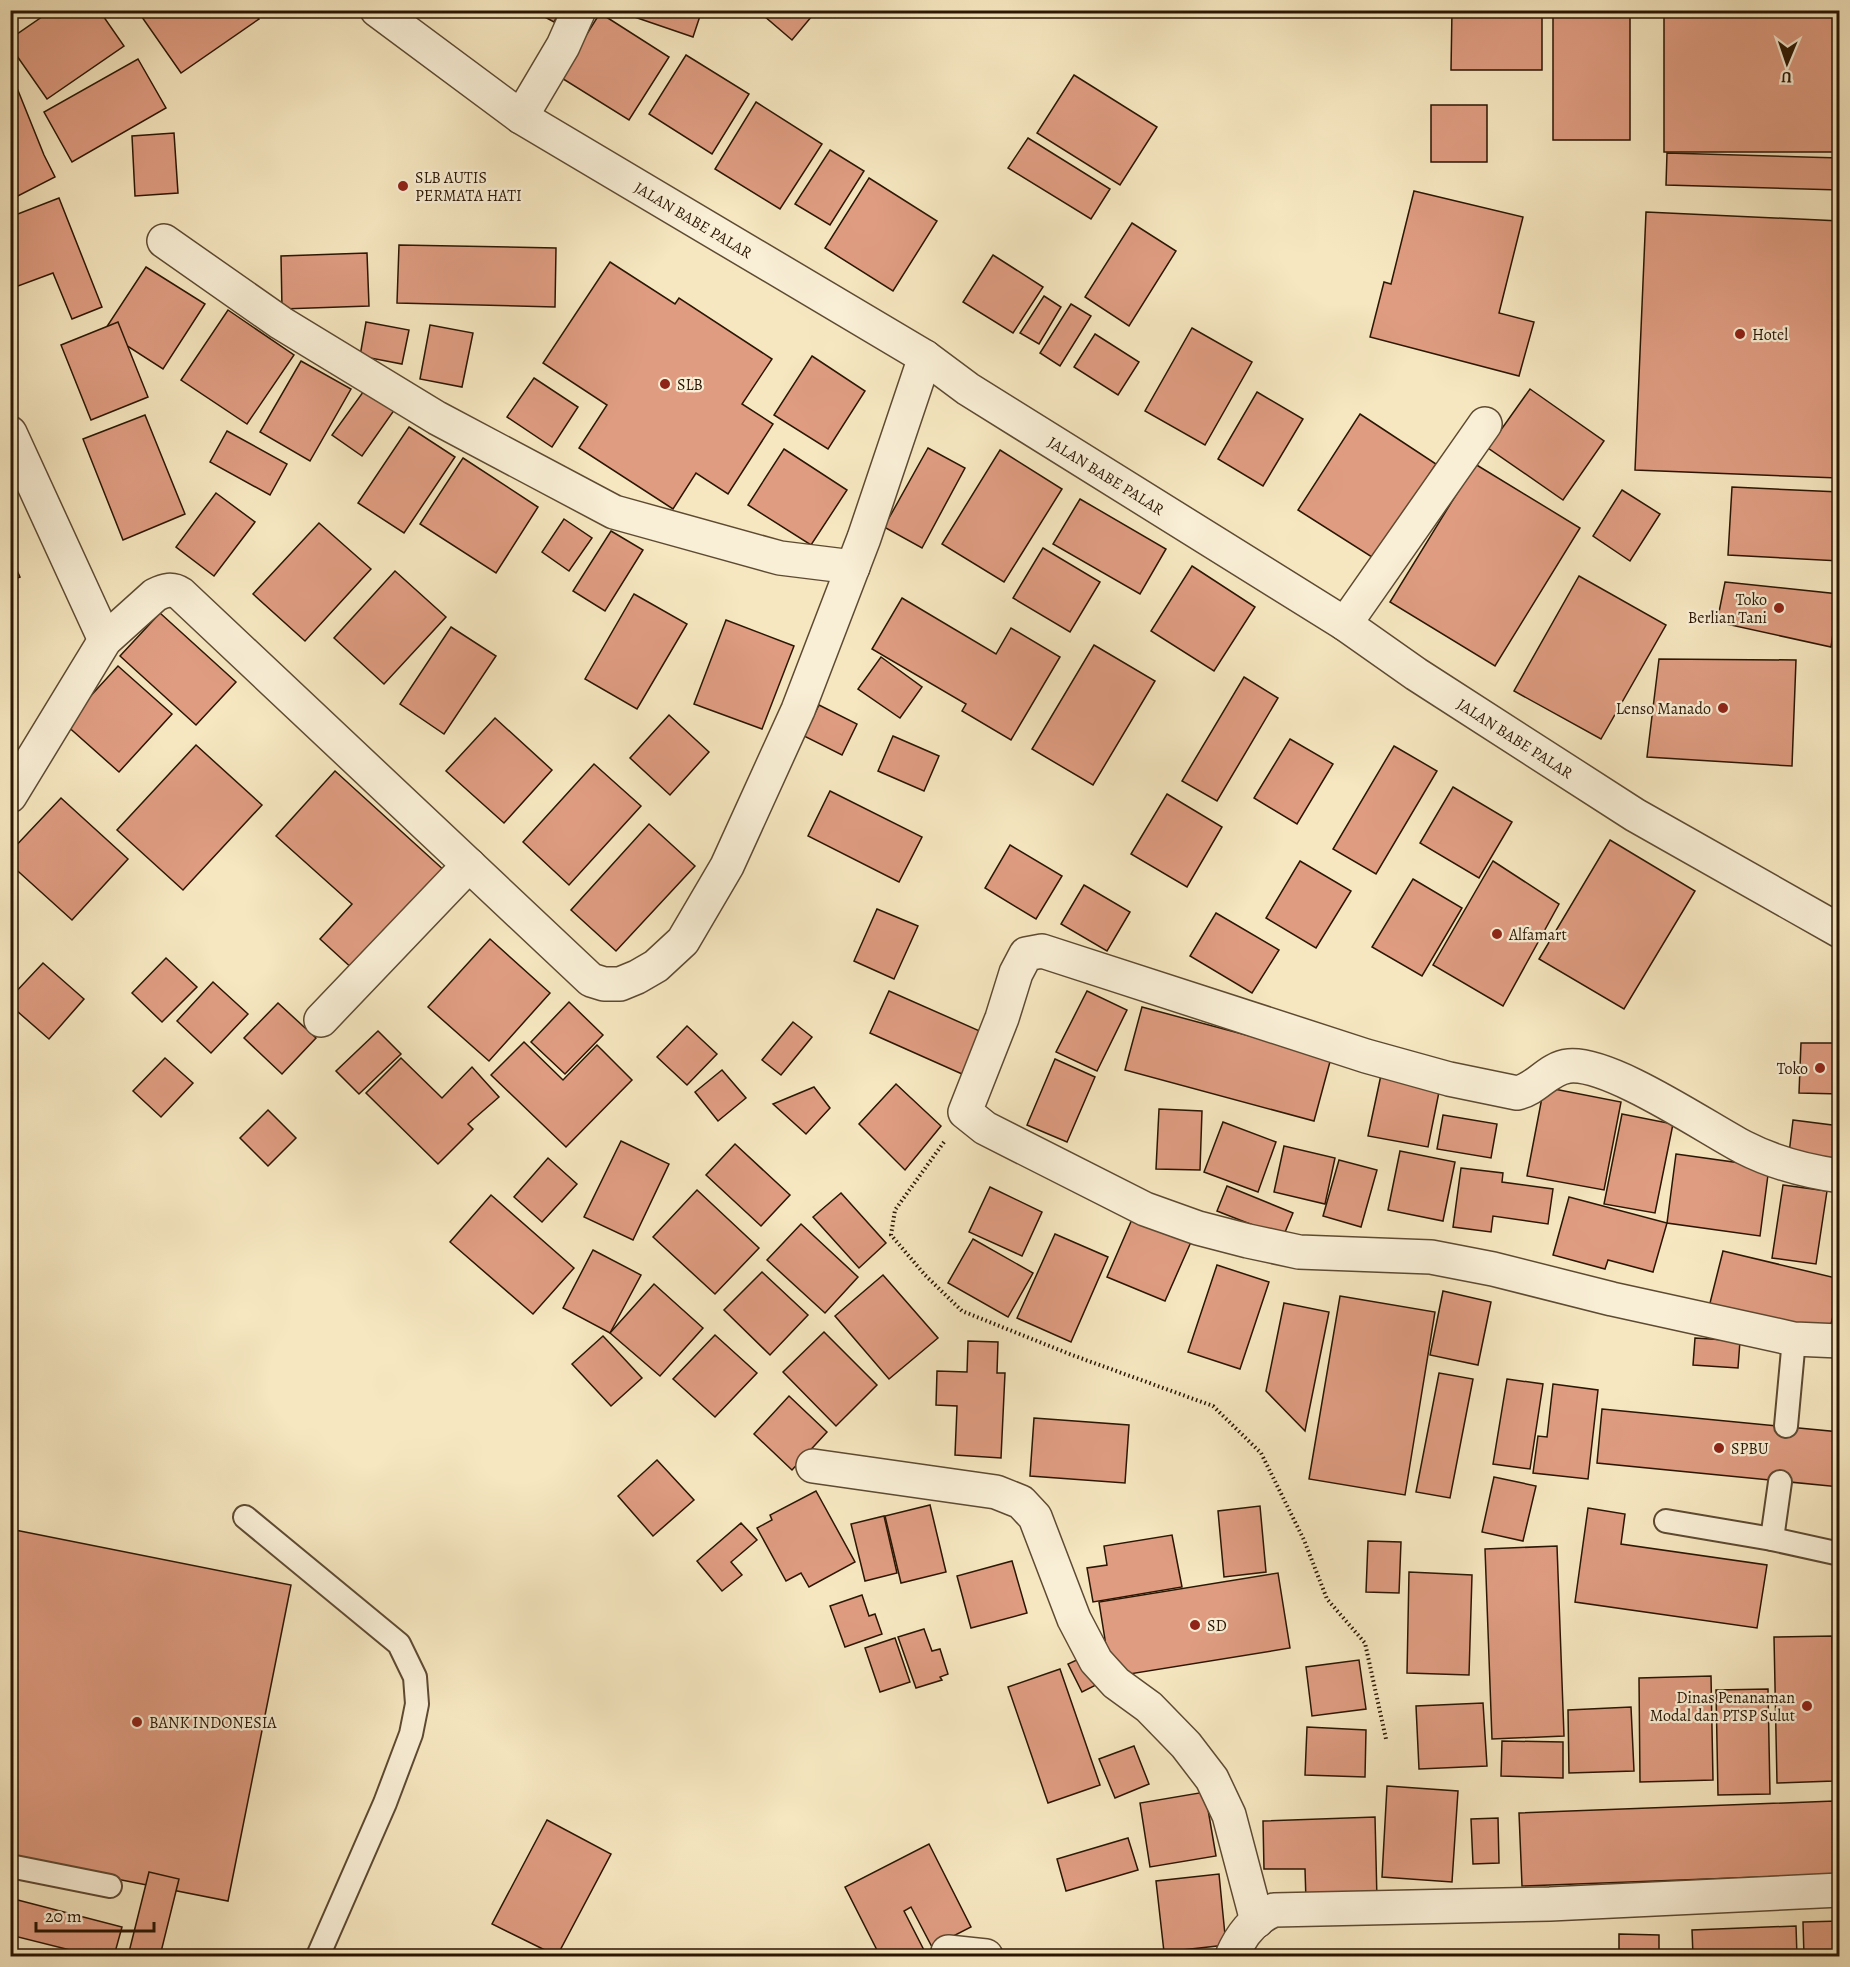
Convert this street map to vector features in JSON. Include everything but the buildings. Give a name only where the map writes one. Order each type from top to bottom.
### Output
[{"type":"street","name":"JALAN BABE PALAR","points":[[377,10],[521,117],[925,357],[968,389],[1345,624],[1416,674],[1635,815],[1839,931]]},
{"type":"street","points":[[521,117],[563,46],[579,10]]},
{"type":"street","points":[[164,241],[281,323],[427,412],[614,512],[780,558],[853,567]]},
{"type":"street","points":[[10,796],[105,640],[155,595],[164,590],[175,590],[591,980],[604,984],[620,984],[637,977],[656,966],[683,941],[727,866],[798,710],[880,493],[925,357]]},
{"type":"street","points":[[1345,624],[1485,424]]},
{"type":"street","points":[[10,433],[105,640]]},
{"type":"street","points":[[321,1020],[469,865]]},
{"type":"street","points":[[1839,1176],[1784,1165],[1744,1147],[1641,1089],[1589,1069],[1571,1066],[1559,1069],[1549,1073],[1525,1091],[1517,1093],[1449,1079],[1366,1056],[1042,951],[1026,954],[1016,973],[1002,1018],[965,1112],[985,1128],[1145,1209],[1198,1228],[1299,1252],[1431,1257],[1493,1269],[1612,1299],[1794,1339],[1839,1341]]},
{"type":"street","points":[[813,1466],[996,1492],[1021,1502],[1035,1517],[1070,1610],[1096,1661],[1116,1683],[1149,1707],[1186,1745],[1212,1779],[1229,1815],[1257,1921]]},
{"type":"street","points":[[1232,1956],[1238,1941],[1264,1914],[1274,1910],[1550,1904],[1839,1890]]},
{"type":"street","points":[[948,1952],[986,1956]]},
{"type":"lane","points":[[1786,1426],[1794,1339]]},
{"type":"lane","points":[[1772,1539],[1780,1482]]},
{"type":"lane","points":[[245,1517],[399,1644],[415,1677],[417,1704],[411,1734],[385,1803],[318,1956]]},
{"type":"lane","points":[[1666,1521],[1772,1539],[1839,1554]]},
{"type":"lane","points":[[10,1866],[110,1886]]},
{"type":"path","points":[[965,1112],[895,1210],[891,1235],[925,1275],[962,1311],[1072,1355],[1213,1406],[1261,1453],[1304,1540],[1327,1599],[1365,1643],[1386,1739]]},
{"type":"place","name":"SLB AUTIS PERMATA HATI","points":[[403,186]]},
{"type":"place","name":"Hotel","points":[[1740,334]]},
{"type":"place","name":"SLB","points":[[665,384]]},
{"type":"place","name":"Toko Berlian Tani","points":[[1779,608]]},
{"type":"place","name":"Lenso Manado","points":[[1723,708]]},
{"type":"place","name":"Alfamart","points":[[1497,934]]},
{"type":"place","name":"Toko","points":[[1820,1068]]},
{"type":"place","name":"SPBU","points":[[1719,1448]]},
{"type":"place","name":"SD","points":[[1195,1625]]},
{"type":"place","name":"Dinas Penanaman Modal dan PTSP Sulut","points":[[1807,1706]]},
{"type":"place","name":"BANK INDONESIA","points":[[137,1722]]}]
